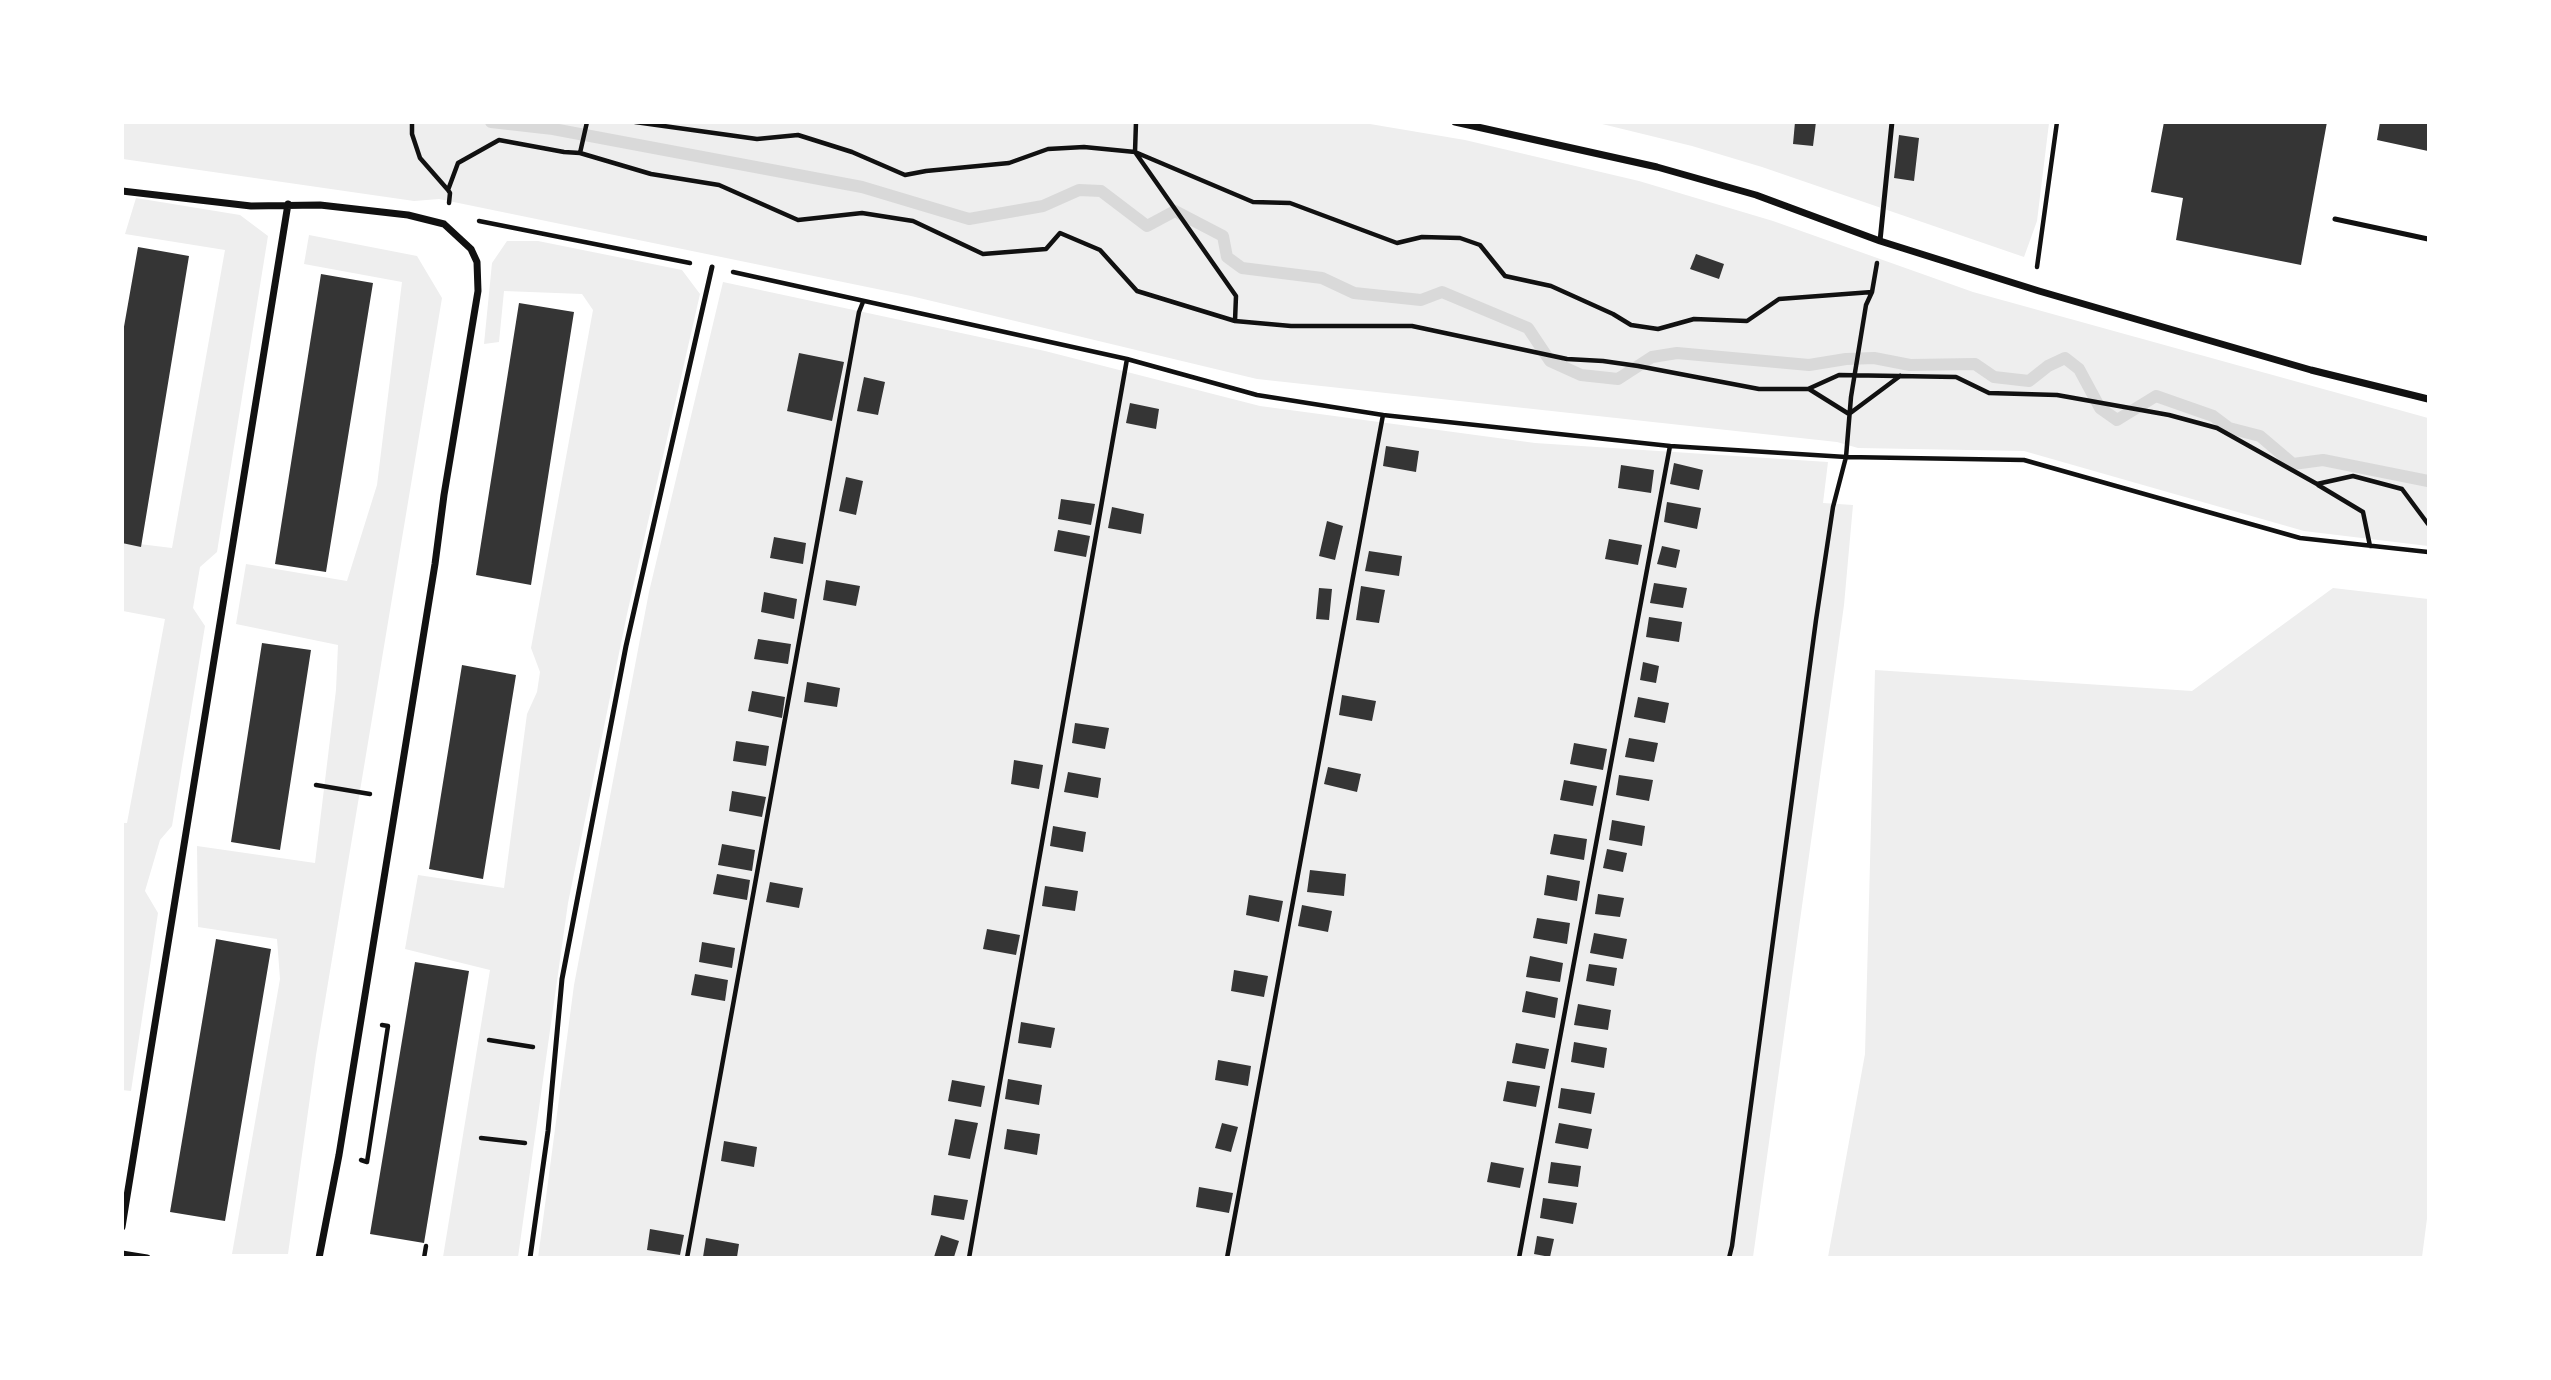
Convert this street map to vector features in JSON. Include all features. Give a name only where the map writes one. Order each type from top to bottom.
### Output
[{"type":"street","points":[[1455,122],[1657,166],[1756,195],[1880,241],[2039,291],[2311,370],[2428,399]]},
{"type":"street","points":[[122,191],[251,206],[320,205],[408,215],[444,224],[471,249],[477,262],[478,291],[402,776],[339,1155],[319,1258]]},
{"type":"street","points":[[122,1227],[288,204]]},
{"type":"street","points":[[122,1254],[147,1258]]},
{"type":"lane","points":[[1880,241],[1892,122]]},
{"type":"lane","points":[[2335,219],[2428,239]]},
{"type":"lane","points":[[530,1258],[546,1145],[562,979],[626,646],[712,267]]},
{"type":"path","points":[[412,122],[412,134],[420,158],[450,193],[449,204]]},
{"type":"path","points":[[580,153],[587,122]]},
{"type":"path","points":[[635,122],[757,139],[798,135],[852,152],[905,175],[1009,163],[1048,149],[1084,147],[1135,152],[1253,202],[1290,203],[1397,243],[1422,237],[1460,238],[1480,245],[1505,276],[1551,286],[1631,325],[1658,329],[1694,319],[1747,321],[1779,299],[1872,292]]},
{"type":"path","points":[[1136,122],[1135,152],[1236,296],[1235,321]]},
{"type":"path","points":[[2039,291],[2037,262],[2046,217],[2057,122]]},
{"type":"path","points":[[448,190],[458,163],[499,140],[580,153],[651,174],[719,185],[798,220],[862,213],[913,222],[983,254],[1046,249],[1060,233],[1100,250],[1137,291],[1235,321],[1291,326],[1412,326],[1567,359],[1638,366],[1759,389],[1808,389],[1839,375],[1956,377],[1989,393],[2057,395],[2169,415],[2217,428],[2364,512],[2370,546]]},
{"type":"path","points":[[475,218],[484,223],[712,267],[1127,359],[1258,395],[1383,415],[1670,446],[1846,457],[2024,460],[2300,538],[2428,552]]},
{"type":"path","points":[[1729,1258],[1816,620],[1833,507],[1846,457],[1851,397],[1866,305],[1872,292],[1880,241]]},
{"type":"path","points":[[687,1258],[863,302]]},
{"type":"path","points":[[969,1258],[1127,359]]},
{"type":"path","points":[[1849,414],[1900,376]]},
{"type":"path","points":[[1808,389],[1849,414]]},
{"type":"path","points":[[1227,1258],[1383,415]]},
{"type":"path","points":[[1519,1258],[1670,446]]},
{"type":"path","points":[[2317,484],[2353,476],[2402,489],[2428,524]]},
{"type":"path","points":[[316,785],[370,794]]},
{"type":"path","points":[[489,1040],[556,1051]]},
{"type":"path","points":[[481,1138],[546,1145]]},
{"type":"path","points":[[424,1258],[426,1246]]},
{"type":"shaded area","points":[[123,122],[1364,123],[1465,140],[1639,181],[1773,221],[1973,292],[2428,418],[2428,546],[2304,531],[2024,451],[1858,448],[1837,442],[1257,379],[911,296],[439,199],[414,201],[123,159]]},
{"type":"shaded area","points":[[1598,123],[2049,123],[2037,221],[2024,257],[1762,167],[1692,146]]},
{"type":"shaded area","points":[[136,198],[240,215],[268,236],[217,552],[200,567],[193,608],[205,626],[172,826],[160,840],[145,891],[158,913],[131,1091],[122,1090],[122,823],[127,823],[165,619],[123,611],[123,542],[172,548],[225,250],[125,234]]},
{"type":"shaded area","points":[[309,235],[417,256],[442,298],[316,1055],[288,1254],[232,1254],[280,979],[277,939],[198,927],[197,846],[315,863],[336,690],[338,645],[236,624],[246,564],[347,581],[377,485],[402,282],[304,264]]},
{"type":"shaded area","points":[[507,241],[538,241],[682,270],[700,294],[627,614],[568,903],[518,1257],[443,1257],[490,970],[405,949],[418,875],[504,888],[527,714],[537,692],[540,672],[531,648],[593,310],[582,294],[504,291],[499,342],[484,344],[492,263]]},
{"type":"shaded area","points":[[723,282],[1045,351],[1260,406],[1535,443],[1828,462],[1823,503],[1853,505],[1844,605],[1753,1257],[538,1258],[574,985],[649,592]]},
{"type":"shaded area","points":[[2333,588],[2428,599],[2428,1211],[2422,1257],[1828,1257],[1865,1054],[1875,670],[2192,691]]},
{"type":"building","points":[[1795,122],[1816,122],[1813,146],[1793,144]]},
{"type":"building","points":[[2164,122],[2327,122],[2301,265],[2176,240],[2183,198],[2151,192]]},
{"type":"building","points":[[2380,122],[2428,122],[2428,151],[2377,140]]},
{"type":"building","points":[[1899,135],[1919,138],[1914,181],[1894,178]]},
{"type":"building","points":[[138,247],[189,256],[141,547],[122,543],[122,338]]},
{"type":"building","points":[[1696,254],[1724,264],[1719,279],[1690,269]]},
{"type":"building","points":[[321,274],[373,283],[326,572],[275,564]]},
{"type":"building","points":[[519,303],[574,312],[531,585],[476,575]]},
{"type":"building","points":[[799,353],[844,362],[832,421],[787,411]]},
{"type":"building","points":[[864,377],[885,382],[878,415],[857,411]]},
{"type":"building","points":[[1130,403],[1159,409],[1156,429],[1126,423]]},
{"type":"building","points":[[1386,446],[1419,451],[1416,472],[1383,466]]},
{"type":"building","points":[[1674,463],[1703,470],[1699,490],[1670,484]]},
{"type":"building","points":[[1621,465],[1654,470],[1651,493],[1618,488]]},
{"type":"building","points":[[846,477],[863,481],[856,515],[839,511]]},
{"type":"building","points":[[1061,499],[1095,504],[1091,525],[1058,519]]},
{"type":"building","points":[[1667,502],[1701,508],[1697,529],[1664,522]]},
{"type":"building","points":[[1112,507],[1144,514],[1141,534],[1108,528]]},
{"type":"building","points":[[1327,521],[1343,526],[1335,560],[1319,556]]},
{"type":"building","points":[[1058,530],[1090,536],[1086,557],[1054,551]]},
{"type":"building","points":[[774,537],[806,543],[803,564],[770,558]]},
{"type":"building","points":[[1609,539],[1642,545],[1638,565],[1605,559]]},
{"type":"building","points":[[1662,546],[1680,550],[1676,568],[1657,564]]},
{"type":"building","points":[[1369,551],[1402,556],[1399,576],[1365,571]]},
{"type":"building","points":[[826,580],[860,586],[856,606],[823,600]]},
{"type":"building","points":[[1654,583],[1687,588],[1683,608],[1650,603]]},
{"type":"building","points":[[1361,586],[1385,590],[1379,623],[1356,620]]},
{"type":"building","points":[[1319,588],[1332,589],[1329,620],[1316,619]]},
{"type":"building","points":[[764,592],[797,599],[794,619],[761,612]]},
{"type":"building","points":[[1649,617],[1682,622],[1679,642],[1646,637]]},
{"type":"building","points":[[758,639],[791,644],[788,664],[754,659]]},
{"type":"building","points":[[262,643],[311,650],[280,850],[231,842]]},
{"type":"building","points":[[1643,662],[1659,666],[1656,683],[1640,680]]},
{"type":"building","points":[[462,665],[516,675],[483,879],[429,869]]},
{"type":"building","points":[[807,682],[840,688],[837,707],[804,702]]},
{"type":"building","points":[[752,691],[785,697],[782,718],[748,711]]},
{"type":"building","points":[[1342,695],[1376,701],[1372,721],[1339,715]]},
{"type":"building","points":[[1638,697],[1669,703],[1665,723],[1634,717]]},
{"type":"building","points":[[1075,723],[1109,728],[1105,749],[1072,743]]},
{"type":"building","points":[[1629,738],[1658,743],[1654,762],[1625,757]]},
{"type":"building","points":[[736,741],[769,746],[766,766],[733,761]]},
{"type":"building","points":[[1574,743],[1607,749],[1603,770],[1570,764]]},
{"type":"building","points":[[1014,760],[1043,765],[1039,789],[1011,784]]},
{"type":"building","points":[[1328,767],[1361,774],[1357,792],[1324,784]]},
{"type":"building","points":[[1068,772],[1101,778],[1098,798],[1064,792]]},
{"type":"building","points":[[1619,775],[1653,780],[1649,801],[1616,795]]},
{"type":"building","points":[[1564,780],[1597,786],[1593,806],[1560,800]]},
{"type":"building","points":[[732,791],[766,797],[762,817],[729,811]]},
{"type":"building","points":[[1612,820],[1645,826],[1642,846],[1609,840]]},
{"type":"building","points":[[1053,826],[1086,832],[1083,852],[1050,846]]},
{"type":"building","points":[[1554,834],[1587,839],[1584,860],[1550,854]]},
{"type":"building","points":[[722,844],[755,850],[752,871],[718,865]]},
{"type":"building","points":[[1607,849],[1627,853],[1623,872],[1603,868]]},
{"type":"building","points":[[1310,870],[1346,874],[1344,896],[1307,892]]},
{"type":"building","points":[[717,874],[750,880],[747,900],[713,894]]},
{"type":"building","points":[[1547,875],[1580,881],[1577,901],[1544,895]]},
{"type":"building","points":[[770,882],[803,888],[799,908],[766,902]]},
{"type":"building","points":[[1045,886],[1078,891],[1075,911],[1042,906]]},
{"type":"building","points":[[1598,894],[1624,898],[1620,917],[1595,914]]},
{"type":"building","points":[[1249,895],[1283,901],[1279,922],[1246,915]]},
{"type":"building","points":[[1302,905],[1332,911],[1328,932],[1298,926]]},
{"type":"building","points":[[1537,918],[1570,923],[1567,944],[1533,938]]},
{"type":"building","points":[[987,929],[1020,935],[1016,955],[983,949]]},
{"type":"building","points":[[1594,933],[1627,939],[1623,959],[1590,953]]},
{"type":"building","points":[[216,939],[271,949],[225,1221],[170,1212]]},
{"type":"building","points":[[702,942],[735,948],[732,968],[699,962]]},
{"type":"building","points":[[1530,956],[1563,963],[1560,982],[1526,977]]},
{"type":"building","points":[[415,962],[469,971],[424,1243],[370,1234]]},
{"type":"building","points":[[1589,964],[1617,968],[1614,986],[1586,981]]},
{"type":"building","points":[[1234,970],[1268,976],[1264,997],[1231,991]]},
{"type":"building","points":[[695,974],[728,980],[725,1001],[691,995]]},
{"type":"building","points":[[1526,991],[1558,998],[1555,1018],[1522,1012]]},
{"type":"building","points":[[1578,1004],[1611,1010],[1608,1030],[1574,1025]]},
{"type":"building","points":[[1021,1022],[1055,1028],[1051,1048],[1018,1043]]},
{"type":"building","points":[[1574,1042],[1607,1048],[1604,1068],[1571,1062]]},
{"type":"building","points":[[1516,1043],[1549,1049],[1545,1069],[1512,1063]]},
{"type":"building","points":[[1218,1060],[1251,1066],[1248,1086],[1215,1080]]},
{"type":"building","points":[[1008,1079],[1042,1085],[1039,1105],[1005,1099]]},
{"type":"building","points":[[952,1080],[985,1086],[981,1107],[948,1101]]},
{"type":"building","points":[[1507,1081],[1540,1086],[1536,1107],[1503,1101]]},
{"type":"building","points":[[1561,1088],[1595,1093],[1591,1114],[1558,1108]]},
{"type":"building","points":[[955,1119],[978,1123],[970,1159],[948,1155]]},
{"type":"building","points":[[1222,1123],[1238,1127],[1231,1152],[1215,1148]]},
{"type":"building","points":[[1559,1123],[1592,1129],[1588,1149],[1555,1143]]},
{"type":"building","points":[[1007,1129],[1040,1134],[1037,1155],[1004,1149]]},
{"type":"building","points":[[724,1141],[757,1147],[754,1167],[721,1161]]},
{"type":"building","points":[[1491,1162],[1524,1168],[1520,1188],[1487,1182]]},
{"type":"building","points":[[1551,1162],[1581,1166],[1578,1187],[1548,1183]]},
{"type":"building","points":[[1199,1187],[1233,1193],[1229,1213],[1196,1207]]},
{"type":"building","points":[[934,1195],[968,1200],[964,1220],[931,1215]]},
{"type":"building","points":[[1543,1198],[1577,1203],[1573,1224],[1540,1218]]},
{"type":"building","points":[[650,1229],[684,1235],[680,1255],[647,1250]]},
{"type":"building","points":[[941,1235],[959,1241],[954,1257],[934,1257]]},
{"type":"building","points":[[1537,1236],[1554,1239],[1550,1257],[1534,1254]]},
{"type":"building","points":[[706,1238],[739,1244],[737,1257],[703,1257]]},
{"type":"waterway","points":[[491,122],[553,129],[862,187],[969,219],[1043,206],[1079,190],[1101,191],[1147,226],[1175,211],[1223,236],[1227,257],[1242,268],[1322,278],[1354,293],[1421,300],[1442,292],[1528,328],[1550,361],[1581,375],[1618,379],[1652,357],[1677,353],[1809,365],[1874,358],[1910,365],[1975,364],[1994,377],[2029,381],[2048,366],[2065,358],[2079,369],[2100,408],[2117,420],[2156,396],[2213,416],[2229,428],[2260,436],[2293,464],[2323,460],[2428,481]]}]
